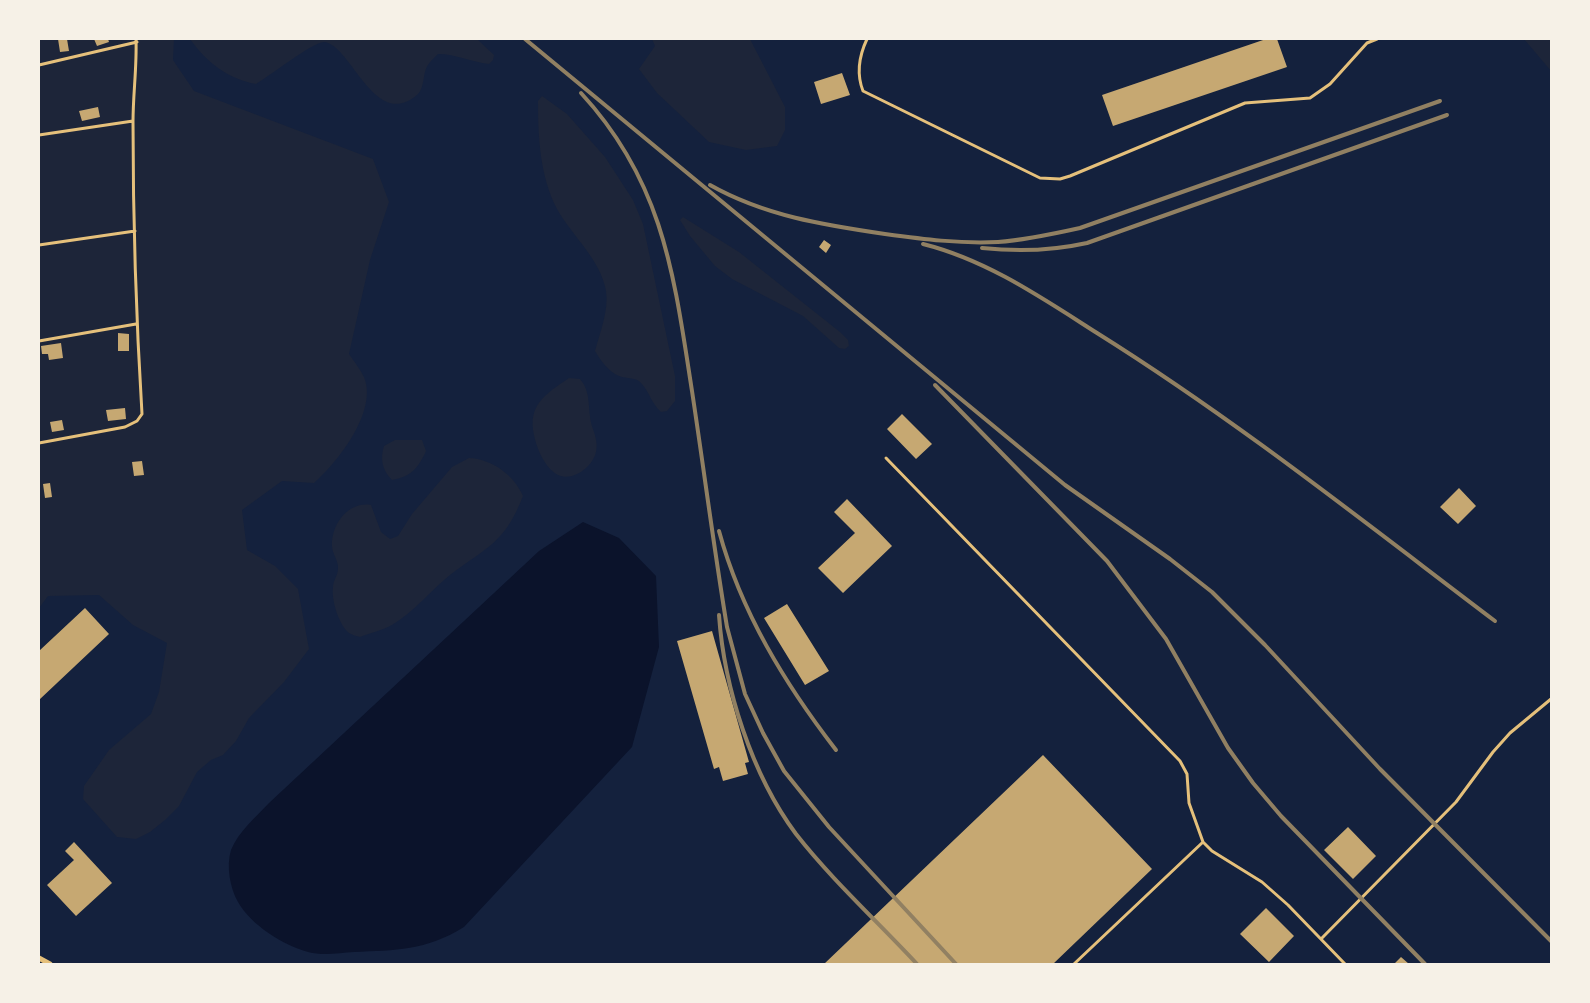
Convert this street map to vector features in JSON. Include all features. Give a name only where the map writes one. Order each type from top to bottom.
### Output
[{"type":"street","points":[[39,958],[50,964]]},
{"type":"lane","points":[[867,39],[861,51],[859,67],[859,82],[863,91],[1040,178],[1051,180],[1070,176],[1245,103],[1310,98],[1330,84],[1367,43],[1376,39]]},
{"type":"lane","points":[[39,65],[136,40],[133,121],[136,324],[142,414],[137,421],[125,427],[39,443]]},
{"type":"lane","points":[[39,135],[133,121]]},
{"type":"lane","points":[[39,245],[135,230]]},
{"type":"lane","points":[[39,341],[136,324]]},
{"type":"lane","points":[[886,458],[1180,760],[1187,774],[1189,803],[1203,842],[1212,851],[1262,882],[1345,964]]},
{"type":"lane","points":[[1321,939],[1456,802],[1493,752],[1510,733],[1551,699]]},
{"type":"lane","points":[[1074,964],[1203,842]]},
{"type":"shaded area","points":[[39,39],[174,39],[173,60],[194,91],[373,159],[389,202],[370,260],[349,354],[364,377],[367,390],[361,420],[344,449],[324,474],[314,483],[282,481],[242,510],[247,550],[275,566],[298,589],[309,649],[284,682],[249,718],[236,741],[223,755],[211,760],[197,772],[179,806],[150,832],[136,839],[117,837],[83,799],[84,786],[109,750],[151,714],[159,692],[167,643],[133,625],[99,595],[48,596],[39,608]]},
{"type":"shaded area","points":[[190,39],[477,39],[494,55],[493,60],[489,64],[451,55],[438,54],[427,67],[418,94],[403,103],[389,103],[376,95],[334,46],[324,42],[301,53],[256,84],[236,78],[218,68],[203,55]]},
{"type":"shaded area","points":[[652,39],[750,39],[785,107],[785,130],[777,146],[746,150],[709,142],[657,93],[639,69],[655,46]]},
{"type":"shaded area","points":[[1524,39],[1551,39],[1551,71]]},
{"type":"shaded area","points":[[542,96],[567,114],[605,157],[633,200],[643,224],[675,376],[675,401],[667,411],[661,412],[639,381],[619,376],[608,369],[595,351],[605,313],[606,291],[598,269],[563,219],[551,196],[541,156],[538,101]]},
{"type":"shaded area","points":[[683,217],[739,252],[840,332],[848,340],[849,346],[845,349],[839,348],[803,316],[732,279],[715,266],[690,236],[680,220]]},
{"type":"shaded area","points":[[569,378],[580,379],[584,384],[597,445],[594,457],[587,467],[577,474],[566,477],[554,473],[543,458],[535,439],[533,420],[536,407],[544,397]]},
{"type":"shaded area","points":[[395,440],[422,440],[426,451],[414,470],[399,479],[392,480],[384,468],[382,455],[384,446]]},
{"type":"shaded area","points":[[469,458],[486,461],[494,465],[508,475],[519,488],[523,496],[509,524],[494,543],[450,575],[400,620],[388,627],[360,637],[349,633],[336,612],[333,599],[333,585],[338,566],[332,549],[332,538],[342,516],[355,507],[371,505],[381,532],[390,539],[398,536],[412,514],[452,467]]},
{"type":"shaded area","points":[[583,522],[619,538],[656,576],[659,647],[632,747],[464,927],[450,935],[410,948],[319,954],[298,949],[278,939],[259,926],[238,902],[230,877],[229,863],[231,850],[243,831],[269,803],[539,551]]},
{"type":"building","points":[[58,39],[67,39],[69,51],[60,52]]},
{"type":"building","points":[[94,39],[108,39],[109,42],[97,46]]},
{"type":"building","points":[[1266,39],[1277,39],[1287,67],[1113,126],[1102,95]]},
{"type":"building","points":[[842,73],[850,95],[821,104],[814,82]]},
{"type":"building","points":[[98,107],[100,117],[82,121],[79,111]]},
{"type":"building","points":[[824,240],[831,245],[826,253],[819,247]]},
{"type":"building","points":[[118,333],[129,334],[129,351],[118,351]]},
{"type":"building","points":[[61,343],[63,358],[49,360],[48,354],[42,354],[41,346]]},
{"type":"building","points":[[125,408],[126,419],[108,421],[106,410]]},
{"type":"building","points":[[902,414],[932,444],[916,459],[887,429]]},
{"type":"building","points":[[62,420],[64,430],[52,432],[50,422]]},
{"type":"building","points":[[142,461],[144,475],[134,476],[132,462]]},
{"type":"building","points":[[50,483],[52,497],[45,498],[43,484]]},
{"type":"building","points":[[1459,488],[1476,506],[1458,524],[1440,507]]},
{"type":"building","points":[[847,499],[892,546],[843,593],[818,568],[855,533],[834,512]]},
{"type":"building","points":[[787,604],[829,671],[805,685],[764,618]]},
{"type":"building","points":[[85,608],[109,634],[39,700],[39,651]]},
{"type":"building","points":[[712,631],[749,762],[745,763],[748,774],[723,781],[719,767],[714,769],[677,641]]},
{"type":"building","points":[[1043,755],[1152,869],[1053,964],[824,964]]},
{"type":"building","points":[[1348,827],[1376,856],[1353,879],[1324,850]]},
{"type":"building","points":[[74,842],[112,883],[76,916],[47,885],[74,860],[65,851]]},
{"type":"building","points":[[1266,908],[1294,936],[1269,962],[1240,934]]},
{"type":"building","points":[[1401,957],[1409,964],[1394,964]]},
{"type":"railway","points":[[525,39],[1065,485],[1170,559],[1212,592],[1265,645],[1380,769],[1551,941]]},
{"type":"railway","points":[[581,93],[609,127],[631,161],[648,197],[661,233],[679,309],[727,627],[745,694],[763,733],[784,771],[829,827],[956,964]]},
{"type":"railway","points":[[710,185],[731,196],[773,212],[817,223],[941,241],[1008,241],[1080,228],[1440,101]]},
{"type":"railway","points":[[982,248],[1035,250],[1087,243],[1447,115]]},
{"type":"railway","points":[[923,244],[969,260],[1013,281],[1149,366],[1249,436],[1495,621]]},
{"type":"railway","points":[[935,385],[1107,561],[1166,639],[1228,748],[1253,783],[1281,816],[1425,964]]},
{"type":"railway","points":[[719,531],[728,561],[752,618],[782,673],[836,750]]},
{"type":"railway","points":[[719,615],[727,672],[743,730],[766,785],[780,811],[824,868],[917,964]]}]
